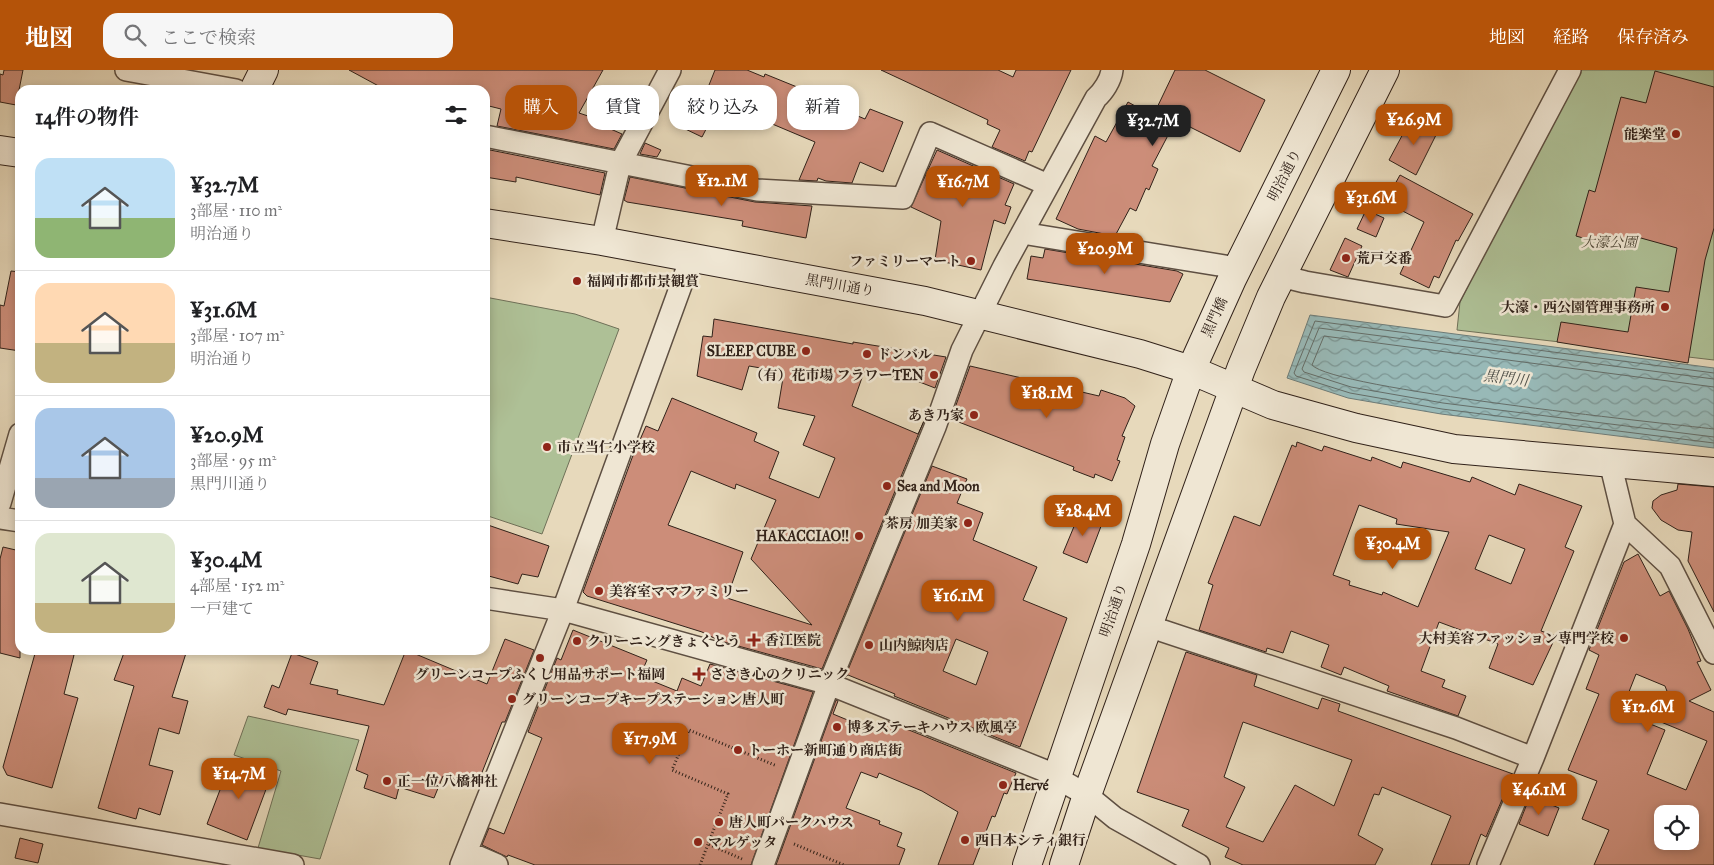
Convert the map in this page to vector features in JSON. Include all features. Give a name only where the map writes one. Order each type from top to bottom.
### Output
[{"type":"street","points":[[126,70],[208,85]]},
{"type":"street","points":[[256,85],[264,70]]},
{"type":"street","points":[[602,241],[620,164],[670,70]]},
{"type":"street","points":[[755,863],[774,835],[829,684],[935,427],[959,358],[978,314],[1096,98],[1108,81],[1112,70]]},
{"type":"street","name":"明治通り","points":[[1234,274],[1336,70]]},
{"type":"street","points":[[1064,865],[1087,794],[1238,379],[1276,286],[1385,70]]},
{"type":"street","points":[[1276,286],[1305,282],[1445,306],[1570,70]]},
{"type":"street","points":[[490,137],[757,190],[903,198],[930,134],[1048,186]]},
{"type":"street","points":[[0,150],[15,152]]},
{"type":"street","name":"黒門川通り","points":[[490,224],[602,241],[925,301],[1140,354],[1194,362],[1238,379],[1273,405],[1356,428],[1454,449],[1714,472]]},
{"type":"street","points":[[1022,233],[1234,274]]},
{"type":"street","points":[[497,865],[464,859],[562,610],[691,258]]},
{"type":"street","name":"黒門橋","points":[[1194,362],[1234,274]]},
{"type":"street","name":"明治通り","points":[[1027,865],[1136,544],[1166,444],[1194,362]]},
{"type":"street","points":[[0,503],[15,451]]},
{"type":"street","points":[[1610,462],[1625,524],[1670,566],[1714,653]]},
{"type":"street","points":[[0,518],[15,521]]},
{"type":"street","points":[[1488,865],[1625,524]]},
{"type":"street","points":[[490,599],[562,610],[829,684],[1017,758],[1057,777],[1087,794],[1115,818],[1199,865]]},
{"type":"street","points":[[1148,626],[1456,728],[1532,758]]},
{"type":"street","points":[[0,814],[292,865]]},
{"type":"path","points":[[700,865],[728,794],[672,770],[689,730],[796,774]]},
{"type":"path","points":[[774,835],[844,865]]},
{"type":"path","points":[[708,844],[755,863]]},
{"type":"green space","name":"大濠公園","points":[[1580,70],[1714,70],[1714,360],[1457,330],[1460,302],[1545,134]]},
{"type":"green space","points":[[490,298],[575,314],[619,329],[542,534],[490,517]]},
{"type":"green space","points":[[248,716],[359,740],[320,859],[258,848],[281,771],[234,755]]},
{"type":"water","name":"黒門川","points":[[1310,315],[1714,368],[1714,448],[1441,414],[1348,398],[1287,378]]},
{"type":"building","points":[[4,70],[23,70],[20,85],[15,85],[15,105],[0,102],[0,74],[3,75]]},
{"type":"building","points":[[349,70],[603,70],[595,85],[587,85],[587,99],[579,113],[587,116],[587,130],[613,130],[622,134],[614,149],[517,130],[577,130],[577,85],[505,85],[505,128],[497,126],[501,109],[490,106],[490,85],[377,85]]},
{"type":"building","points":[[715,70],[747,70],[764,77],[765,74],[792,85],[787,85],[787,130],[859,130],[859,117],[865,119],[870,109],[903,122],[883,172],[860,162],[852,183],[826,181],[818,178],[817,181],[799,180],[815,142],[777,126],[777,85],[709,85]]},
{"type":"building","points":[[881,70],[998,70],[1013,77],[1016,70],[1071,70],[1032,152],[1029,151],[1025,161],[992,147],[1000,130],[987,124],[988,120]]},
{"type":"building","points":[[1175,70],[1205,70],[1265,100],[1240,152],[1176,120],[1152,166],[1158,169],[1149,190],[1146,188],[1136,211],[1130,208],[1115,236],[1078,229],[1056,219],[1095,136],[1106,142],[1128,102],[1153,116]]},
{"type":"building","points":[[1655,71],[1714,87],[1714,228],[1705,260],[1688,363],[1557,342],[1561,322],[1628,332],[1636,287],[1669,292],[1677,248],[1630,235],[1625,250],[1576,236],[1589,190],[1595,192],[1621,97],[1646,103]]},
{"type":"building","points":[[1412,117],[1438,131],[1416,175],[1389,160]]},
{"type":"building","points":[[687,130],[706,130],[702,137]]},
{"type":"building","points":[[645,143],[661,150],[657,157],[640,154]]},
{"type":"building","points":[[490,150],[605,173],[600,195],[516,177],[516,182],[490,178]]},
{"type":"building","points":[[937,150],[1014,184],[1005,205],[1011,207],[1005,224],[994,220],[981,270],[935,260],[941,221],[911,207]]},
{"type":"building","points":[[1400,175],[1473,214],[1458,241],[1456,240],[1439,278],[1434,276],[1429,288],[1400,274],[1424,222],[1385,202]]},
{"type":"building","points":[[630,177],[755,202],[812,206],[806,238],[742,226],[743,221],[627,202],[624,200]]},
{"type":"building","points":[[1366,210],[1384,218],[1376,237],[1357,229]]},
{"type":"building","name":"荒戸交番","points":[[1345,238],[1362,246],[1348,277],[1330,270]]},
{"type":"building","points":[[1045,249],[1177,271],[1183,274],[1170,302],[1027,279],[1031,256],[1043,258]]},
{"type":"building","points":[[11,271],[15,271],[15,350],[0,348],[0,305],[4,306]]},
{"type":"building","points":[[714,319],[853,344],[853,342],[946,357],[935,388],[917,381],[864,372],[852,406],[918,434],[922,425],[822,669],[720,641],[702,632],[587,596],[583,592],[632,458],[646,426],[658,431],[672,398],[757,433],[754,441],[779,452],[769,478],[819,498],[835,458],[803,445],[815,416],[778,408],[784,372],[749,366],[742,390],[697,376],[703,336],[712,337]],"holes":[[[691,471],[735,489],[736,484],[776,500],[751,559],[812,625],[727,598],[743,552],[668,525]]]},
{"type":"building","points":[[970,366],[1099,396],[1101,390],[1125,398],[1135,406],[1122,436],[1125,437],[1117,460],[1120,461],[1112,481],[1095,474],[1094,478],[1073,470],[1074,467],[951,419]]},
{"type":"building","points":[[1297,442],[1322,451],[1324,446],[1371,461],[1372,457],[1401,468],[1403,462],[1470,482],[1472,477],[1515,495],[1519,484],[1582,506],[1565,547],[1574,551],[1541,631],[1556,636],[1533,685],[1489,668],[1498,644],[1439,622],[1421,671],[1445,680],[1442,687],[1466,696],[1458,716],[1387,691],[1389,686],[1344,667],[1341,675],[1321,667],[1329,645],[1291,631],[1283,653],[1267,648],[1266,652],[1199,630],[1213,585],[1208,583],[1234,516],[1260,526],[1292,445],[1296,447]],"holes":[[[1359,505],[1397,519],[1396,524],[1449,532],[1418,607],[1383,592],[1382,595],[1349,585],[1350,581],[1333,575]],[[1489,535],[1525,549],[1511,584],[1475,569]]]},
{"type":"building","points":[[932,466],[967,479],[957,503],[983,513],[973,540],[1037,567],[1023,600],[1067,618],[1020,747],[894,696],[895,694],[848,675],[845,677]],"holes":[[[956,639],[988,652],[976,685],[943,671]]]},
{"type":"building","points":[[1678,484],[1714,487],[1714,612],[1688,561],[1692,532],[1678,530],[1661,520],[1652,508],[1653,501],[1661,495],[1677,490]]},
{"type":"building","points":[[1080,512],[1103,521],[1087,563],[1063,553]]},
{"type":"building","points":[[490,526],[549,546],[538,577],[522,574],[518,584],[490,576]]},
{"type":"building","points":[[3,547],[15,550],[15,655],[20,655],[20,658],[0,653],[0,559]]},
{"type":"building","points":[[1638,554],[1660,596],[1669,591],[1688,629],[1701,661],[1697,662],[1711,690],[1689,701],[1714,712],[1714,865],[1594,865],[1609,830],[1582,819],[1597,781],[1568,770],[1599,694],[1586,689],[1599,655],[1589,650],[1624,562]],"holes":[[[1636,674],[1665,686],[1670,699],[1661,722],[1707,741],[1686,790],[1647,774],[1665,730],[1621,712]]]},
{"type":"building","points":[[573,630],[647,660],[640,676],[677,691],[682,678],[701,686],[710,664],[813,692],[751,865],[535,865],[508,855],[507,857],[482,845],[489,828],[504,834],[542,738],[528,732],[557,658],[561,660]]},
{"type":"building","points":[[505,639],[534,650],[477,785],[443,776],[434,798],[399,787],[396,799],[364,788],[368,775],[356,770],[369,726],[288,709],[286,715],[264,707],[272,685],[279,688],[291,655],[298,655],[318,662],[310,684],[338,690],[337,694],[384,705],[404,655],[418,655],[487,684]]},
{"type":"building","points":[[1186,652],[1257,675],[1254,686],[1318,709],[1322,698],[1340,704],[1338,711],[1513,774],[1486,837],[1481,834],[1469,865],[1431,865],[1451,816],[1382,787],[1379,795],[1374,794],[1358,835],[1383,849],[1375,865],[1243,865],[1225,857],[1229,848],[1182,826],[1189,810],[1137,792]],"holes":[[[1243,722],[1352,760],[1334,806],[1295,785],[1263,842],[1226,827],[1245,787],[1224,777]]]},
{"type":"building","points":[[35,655],[74,655],[64,694],[78,698],[52,788],[7,775],[3,767]]},
{"type":"building","points":[[123,655],[185,655],[172,697],[188,701],[179,734],[159,728],[149,765],[173,771],[160,815],[139,808],[136,819],[98,808],[134,686],[114,680]]},
{"type":"building","points":[[836,700],[838,701],[833,714],[879,733],[884,720],[1016,773],[1007,794],[1004,793],[995,817],[992,816],[973,865],[938,865],[958,812],[922,791],[879,773],[877,778],[861,772],[846,808],[880,821],[879,824],[902,833],[897,846],[905,849],[899,865],[776,865]]},
{"type":"building","points":[[231,761],[271,776],[247,840],[207,824]]},
{"type":"building","points":[[1530,796],[1559,808],[1548,836],[1519,824]]},
{"type":"building","points":[[20,838],[43,844],[38,863],[15,858]]},
{"type":"place","name":"能楽堂","points":[[1676,134]]},
{"type":"place","name":"荒戸交番","points":[[1346,258]]},
{"type":"place","name":"ファミリーマート","points":[[971,261]]},
{"type":"place","name":"福岡市都市景観賞","points":[[577,281]]},
{"type":"place","name":"大濠・西公園管理事務所","points":[[1665,307]]},
{"type":"place","name":"SLEEP CUBE","points":[[806,351]]},
{"type":"place","name":"ドンバル","points":[[867,354]]},
{"type":"place","name":"（有）花市場 フラワーTEN","points":[[934,375]]},
{"type":"place","name":"あき乃家","points":[[974,415]]},
{"type":"place","name":"市立当仁小学校","points":[[547,447]]},
{"type":"place","name":"Sea and Moon","points":[[887,486]]},
{"type":"place","name":"茶房 加美家","points":[[968,523]]},
{"type":"place","name":"HAKACCIAO!!","points":[[859,536]]},
{"type":"place","name":"美容室ママファミリー","points":[[599,591]]},
{"type":"place","name":"大村美容ファッション専門学校","points":[[1624,638]]},
{"type":"place","name":"香江医院","points":[[754,640]]},
{"type":"place","name":"クリーニングきょくとう","points":[[577,641]]},
{"type":"place","name":"山内鯨肉店","points":[[869,645]]},
{"type":"place","name":"グリーンコープふくし用品サポート福岡","points":[[540,658]]},
{"type":"place","name":"ささき心のクリニック","points":[[699,674]]},
{"type":"place","name":"グリーンコープキープステーション唐人町","points":[[512,699]]},
{"type":"place","name":"博多ステーキハウス 欧風亭","points":[[837,727]]},
{"type":"place","name":"トーホー新町通り商店街","points":[[738,750]]},
{"type":"place","name":"正一位 八橋神社","points":[[387,781]]},
{"type":"place","name":"Hervé","points":[[1003,785]]},
{"type":"place","name":"唐人町パークハウス","points":[[719,822]]},
{"type":"place","name":"西日本シティ銀行","points":[[965,840]]},
{"type":"place","name":"マルゲッタ","points":[[698,842]]}]
